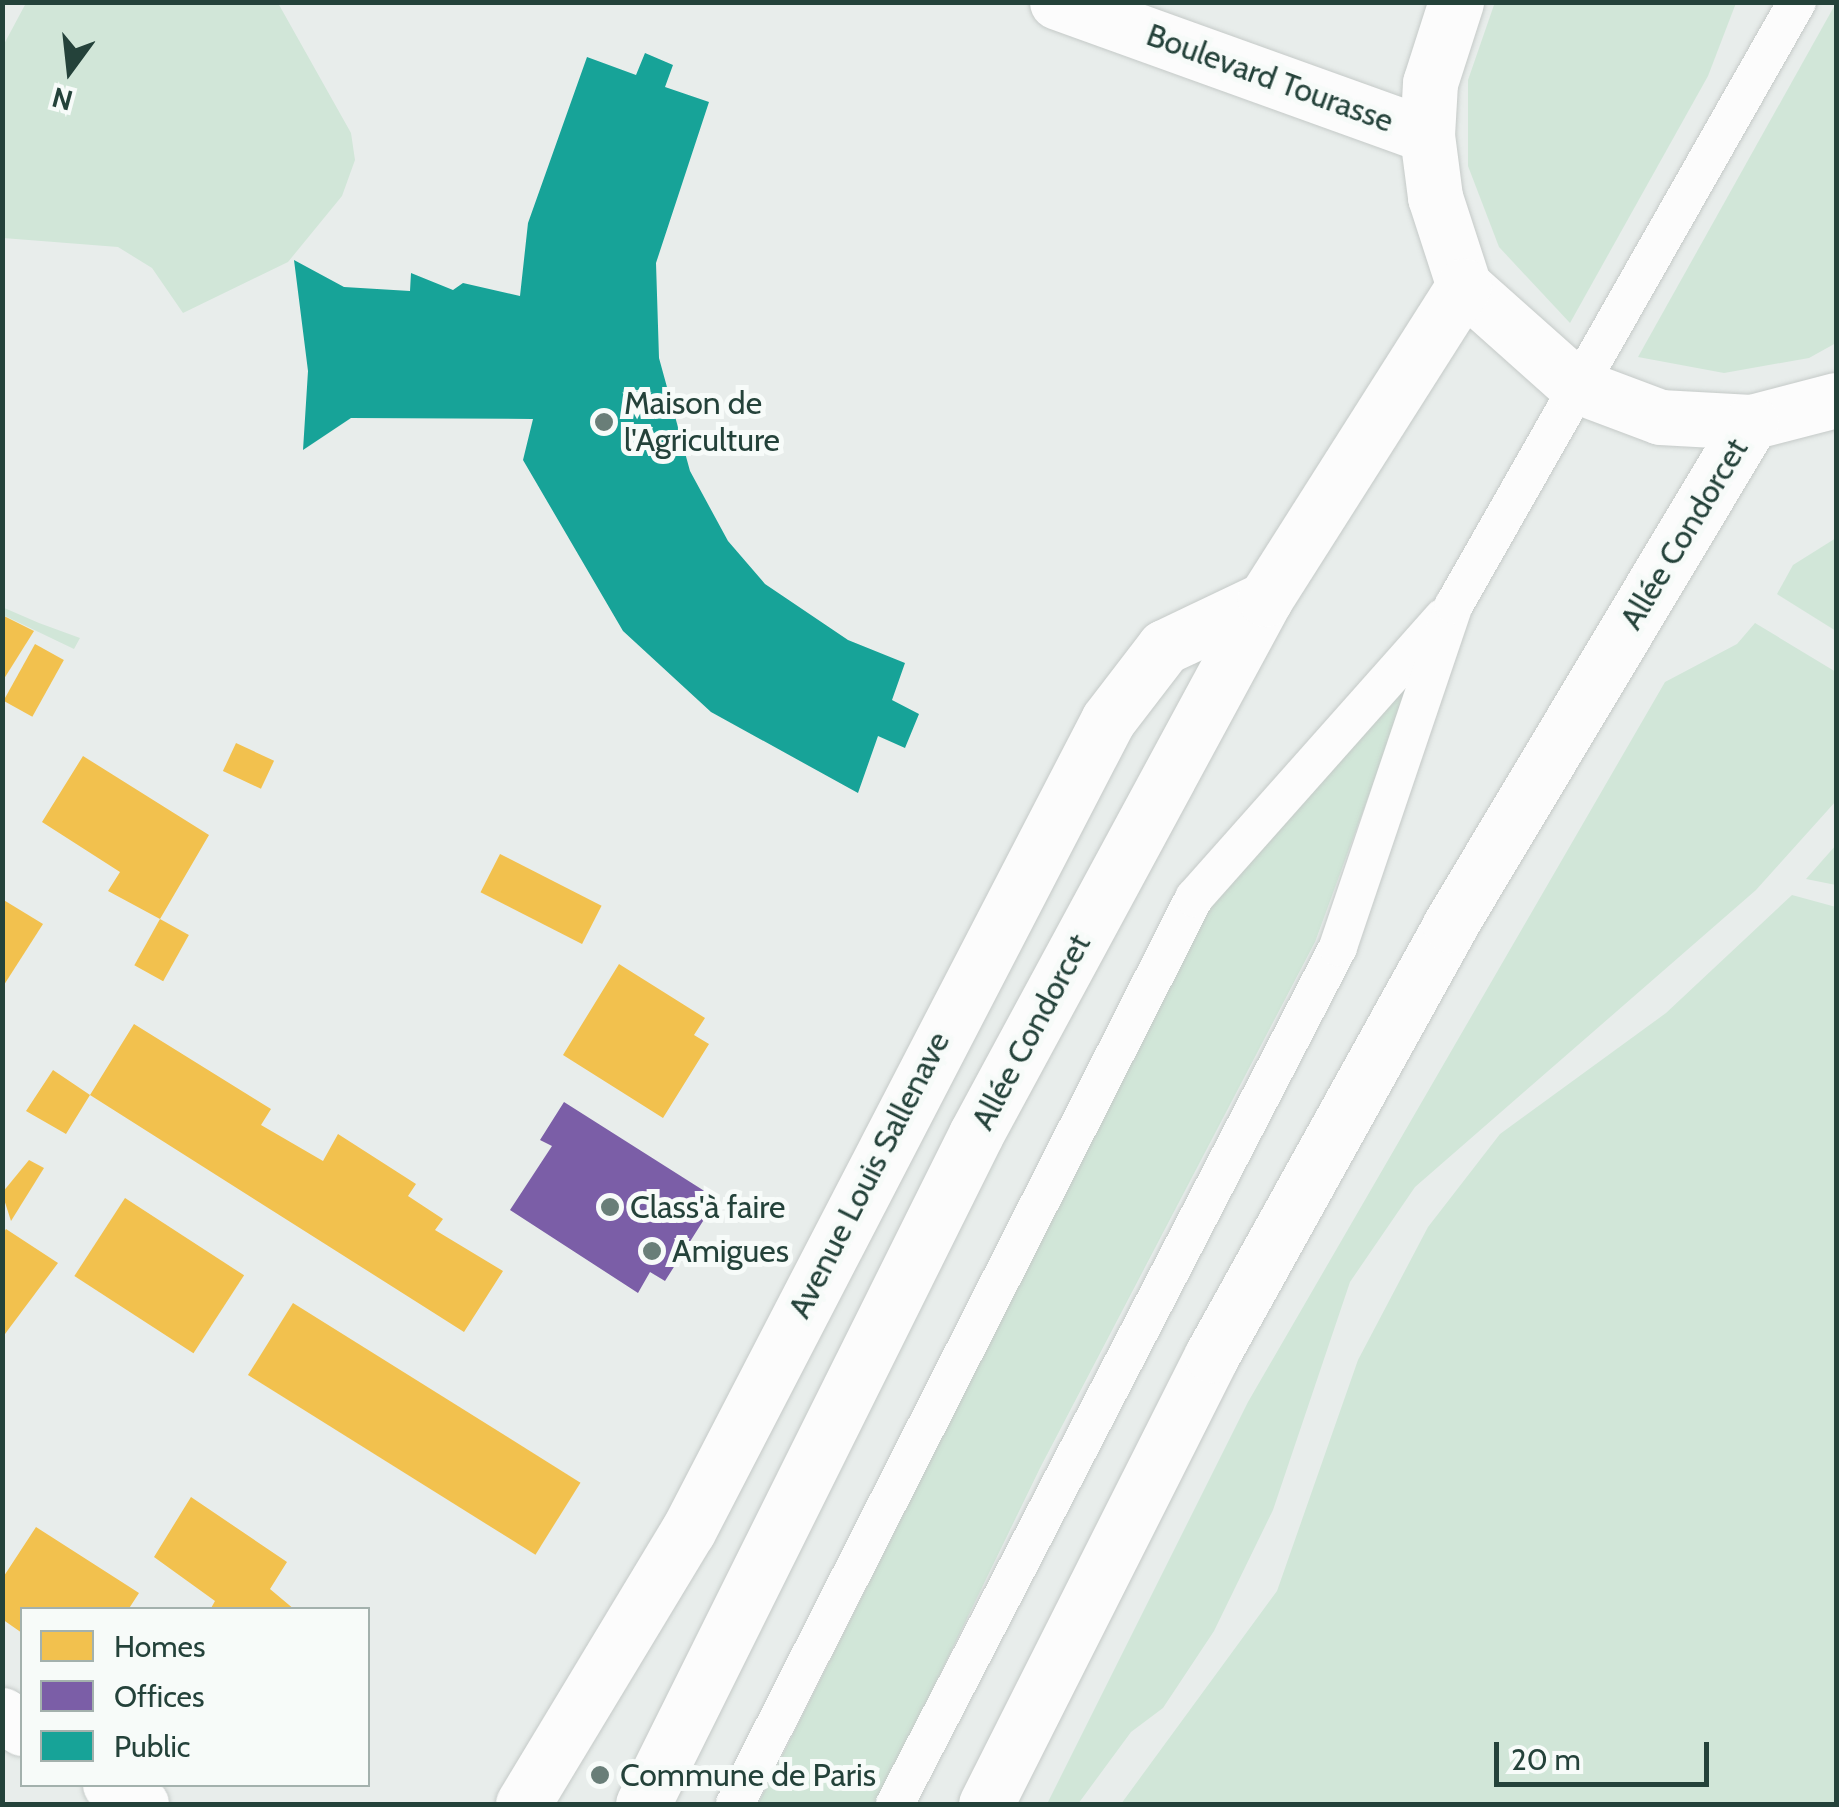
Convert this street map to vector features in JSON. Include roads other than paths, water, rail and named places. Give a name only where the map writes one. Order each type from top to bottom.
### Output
[{"type":"main road","name":"Boulevard Tourasse","points":[[1057,2],[1427,135]]},
{"type":"main road","points":[[1456,2],[1430,83],[1427,135],[1435,196],[1464,286],[1574,384],[1660,417],[1751,422],[1836,400]]},
{"type":"main road","name":"Allée Condorcet","points":[[643,1804],[976,1134],[1265,599],[1464,286]]},
{"type":"main road","name":"Allée Condorcet","points":[[986,1804],[1212,1355],[1450,925],[1751,422]]},
{"type":"main road","name":"Avenue Louis Sallenave","points":[[523,1804],[688,1530],[1108,720],[1164,647],[1265,599]]},
{"type":"main road","points":[[115,1787],[141,1804]]},
{"type":"lane","points":[[895,1804],[1338,947],[1454,605],[1777,18],[1797,2]]},
{"type":"lane","points":[[735,1804],[1194,898],[1454,605]]},
{"type":"place","name":"Maison de l'Agriculture","points":[[604,422]]},
{"type":"place","name":"Class'à faire","points":[[610,1207]]},
{"type":"place","name":"Amigues","points":[[652,1251]]},
{"type":"place","name":"Commune de Paris","points":[[600,1775]]}]
